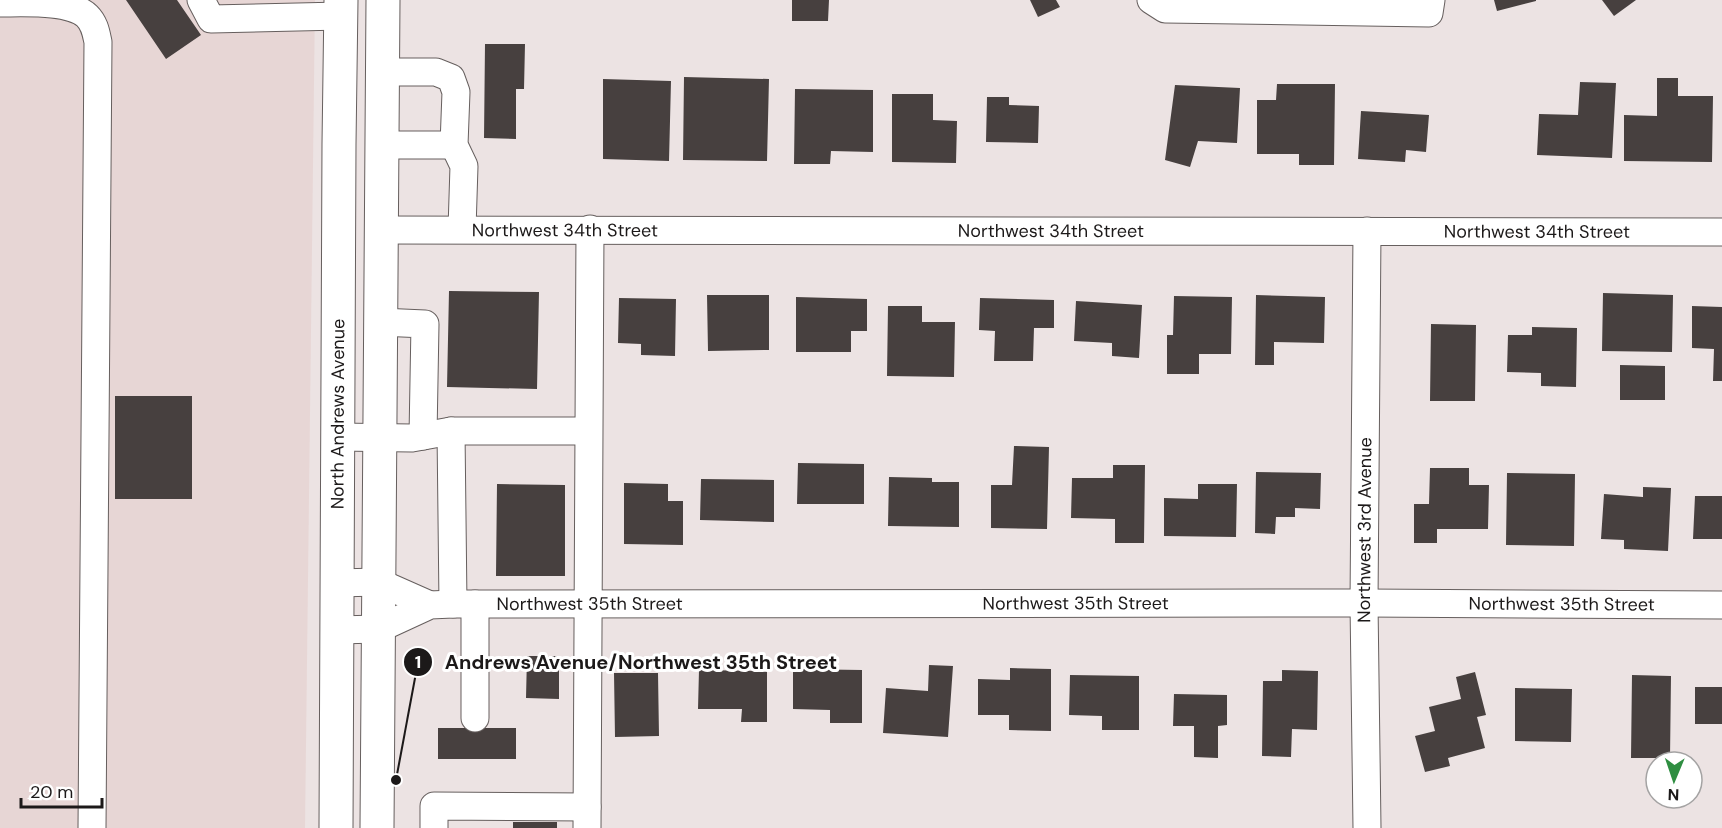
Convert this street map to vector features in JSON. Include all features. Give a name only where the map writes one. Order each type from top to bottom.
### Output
[{"type":"main road","points":[[377,828],[383,0]]},
{"type":"main road","name":"North Andrews Avenue","points":[[336,828],[341,8]]},
{"type":"street","points":[[201,0],[211,19],[341,8]]},
{"type":"street","points":[[1151,0],[1165,9],[1429,13],[1431,0]]},
{"type":"street","points":[[0,3],[54,4],[76,9],[86,15],[94,25],[98,42],[92,828]]},
{"type":"street","points":[[383,72],[436,72],[451,78],[456,92],[454,145],[464,166],[462,229]]},
{"type":"street","points":[[382,145],[454,145]]},
{"type":"street","name":"Northwest 34th Street","points":[[381,230],[1722,232]]},
{"type":"street","points":[[434,828],[434,806],[587,817],[590,230]]},
{"type":"street","name":"Northwest 3rd Avenue","points":[[1367,231],[1364,603],[1367,828]]},
{"type":"street","points":[[380,322],[425,324],[423,436]]},
{"type":"street","points":[[337,437],[412,438],[451,431],[588,430]]},
{"type":"street","points":[[451,431],[453,604],[475,718]]},
{"type":"street","name":"Northwest 35th Street","points":[[337,583],[378,582],[453,604],[1722,605]]},
{"type":"street","name":"Northwest 35th Street","points":[[337,630],[378,629],[453,604]]},
{"type":"shaded area","points":[[0,0],[315,0],[305,828],[0,828]]},
{"type":"building","points":[[126,0],[177,0],[201,35],[166,59]]},
{"type":"building","points":[[792,0],[829,0],[828,21],[792,21]]},
{"type":"building","points":[[1030,0],[1056,0],[1060,7],[1038,17]]},
{"type":"building","points":[[1494,0],[1536,0],[1536,1],[1497,11]]},
{"type":"building","points":[[1602,0],[1636,0],[1614,16]]},
{"type":"building","points":[[485,44],[525,44],[524,89],[516,89],[516,139],[484,138]]},
{"type":"building","points":[[684,77],[769,79],[767,161],[683,160]]},
{"type":"building","points":[[1657,78],[1678,78],[1678,96],[1713,96],[1712,162],[1624,161],[1624,115],[1657,116]]},
{"type":"building","points":[[603,79],[671,81],[669,161],[603,159]]},
{"type":"building","points":[[1580,82],[1616,83],[1612,158],[1537,155],[1539,114],[1578,115]]},
{"type":"building","points":[[1277,84],[1335,84],[1334,165],[1299,165],[1299,154],[1257,154],[1257,100],[1276,100]]},
{"type":"building","points":[[1175,85],[1240,88],[1237,143],[1198,141],[1190,167],[1165,160]]},
{"type":"building","points":[[795,89],[873,90],[873,152],[831,151],[830,164],[794,164]]},
{"type":"building","points":[[892,94],[933,94],[933,120],[957,121],[956,163],[892,162]]},
{"type":"building","points":[[987,97],[1009,97],[1009,105],[1039,106],[1038,143],[986,142]]},
{"type":"building","points":[[1361,111],[1429,115],[1426,152],[1406,150],[1405,162],[1358,159]]},
{"type":"building","points":[[449,291],[539,292],[537,389],[447,387]]},
{"type":"building","points":[[1603,293],[1673,295],[1672,352],[1602,351]]},
{"type":"building","points":[[707,295],[769,295],[769,350],[708,351]]},
{"type":"building","points":[[1256,295],[1325,297],[1324,343],[1274,342],[1274,365],[1255,365]]},
{"type":"building","points":[[1174,296],[1232,297],[1231,354],[1199,354],[1199,374],[1167,374],[1167,335],[1173,335]]},
{"type":"building","points":[[796,297],[867,299],[867,331],[851,331],[851,352],[796,352]]},
{"type":"building","points":[[619,298],[676,299],[675,356],[641,355],[641,344],[618,343]]},
{"type":"building","points":[[980,298],[1054,300],[1054,328],[1034,328],[1033,361],[994,361],[995,331],[979,330]]},
{"type":"building","points":[[1076,301],[1142,305],[1139,358],[1112,356],[1112,343],[1074,341]]},
{"type":"building","points":[[888,306],[922,306],[922,322],[955,322],[954,377],[887,376]]},
{"type":"building","points":[[1692,306],[1722,307],[1722,381],[1713,381],[1714,349],[1692,348]]},
{"type":"building","points":[[1431,324],[1476,325],[1475,401],[1430,401]]},
{"type":"building","points":[[1532,327],[1577,328],[1576,387],[1541,386],[1541,373],[1507,372],[1508,335],[1532,335]]},
{"type":"building","points":[[1620,365],[1665,366],[1665,400],[1620,400]]},
{"type":"building","points":[[115,396],[192,396],[192,499],[115,499]]},
{"type":"building","points":[[1014,446],[1049,447],[1047,529],[991,528],[991,485],[1012,485]]},
{"type":"building","points":[[798,463],[864,464],[864,504],[797,504]]},
{"type":"building","points":[[1113,465],[1145,465],[1144,543],[1115,543],[1115,519],[1071,518],[1072,478],[1113,478]]},
{"type":"building","points":[[1430,468],[1469,468],[1469,485],[1489,485],[1488,529],[1437,529],[1437,543],[1414,543],[1414,504],[1429,504]]},
{"type":"building","points":[[1256,472],[1321,473],[1320,509],[1295,508],[1295,517],[1276,517],[1275,534],[1255,533]]},
{"type":"building","points":[[1507,473],[1575,474],[1574,546],[1506,545]]},
{"type":"building","points":[[889,477],[932,478],[932,482],[959,482],[959,527],[888,526]]},
{"type":"building","points":[[701,479],[774,480],[774,522],[700,520]]},
{"type":"building","points":[[624,483],[668,484],[668,501],[683,501],[683,545],[624,544]]},
{"type":"building","points":[[497,484],[565,485],[565,576],[496,576]]},
{"type":"building","points":[[1198,484],[1237,484],[1236,537],[1164,536],[1164,498],[1198,499]]},
{"type":"building","points":[[1643,487],[1671,488],[1668,551],[1624,549],[1624,540],[1601,539],[1604,494],[1643,497]]},
{"type":"building","points":[[1695,496],[1722,496],[1722,539],[1693,539]]},
{"type":"building","points":[[527,656],[559,656],[559,699],[526,698]]},
{"type":"building","points":[[929,665],[953,666],[948,737],[883,733],[886,688],[928,691]]},
{"type":"building","points":[[1010,668],[1051,669],[1051,731],[1009,730],[1009,715],[978,715],[978,679],[1010,680]]},
{"type":"building","points":[[793,669],[862,670],[862,723],[830,723],[830,710],[793,709]]},
{"type":"building","points":[[699,670],[767,671],[767,722],[741,722],[742,709],[698,709]]},
{"type":"building","points":[[1282,670],[1318,671],[1317,730],[1292,729],[1291,757],[1262,756],[1263,681],[1282,681]]},
{"type":"building","points":[[1475,672],[1486,715],[1477,717],[1485,748],[1448,758],[1450,766],[1425,772],[1415,736],[1435,731],[1429,707],[1461,699],[1456,677]]},
{"type":"building","points":[[614,673],[658,673],[659,736],[615,737]]},
{"type":"building","points":[[1070,675],[1139,676],[1139,730],[1102,730],[1102,716],[1069,715]]},
{"type":"building","points":[[1632,675],[1671,676],[1670,750],[1644,750],[1644,758],[1631,758]]},
{"type":"building","points":[[1695,687],[1722,687],[1722,724],[1695,724]]},
{"type":"building","points":[[1515,688],[1572,689],[1571,742],[1515,741]]},
{"type":"building","points":[[1174,694],[1227,695],[1227,725],[1218,726],[1218,758],[1194,757],[1194,726],[1173,726]]},
{"type":"building","points":[[438,728],[516,728],[516,759],[438,759]]},
{"type":"building","points":[[513,822],[557,822],[557,828],[513,828]]},
{"type":"place","name":"Andrews Avenue/Northwest 35th Street","points":[[396,780]]}]
